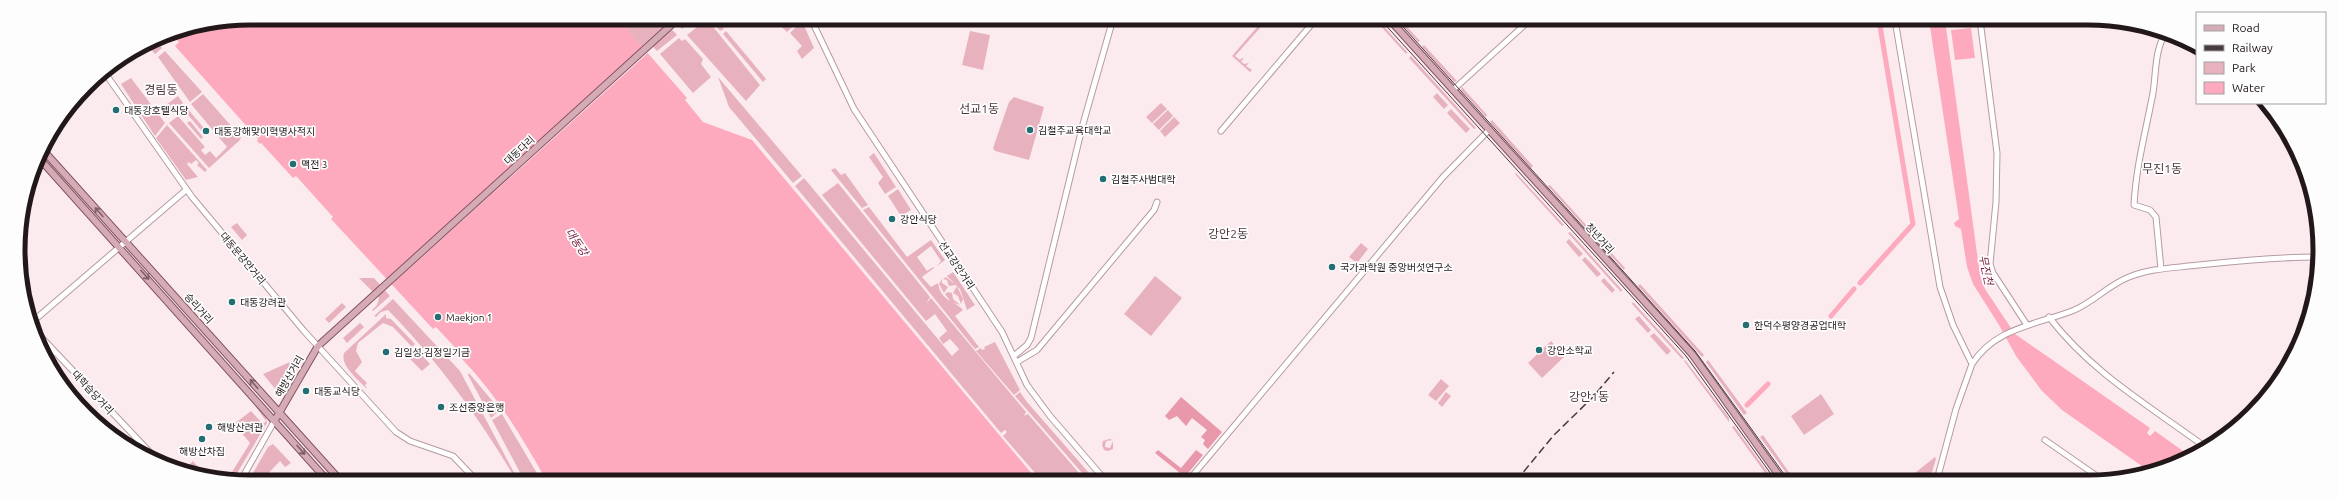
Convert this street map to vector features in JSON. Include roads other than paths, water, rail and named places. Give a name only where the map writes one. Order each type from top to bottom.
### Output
[{"type":"main road","name":"대동다리","points":[[373,297],[672,25]]},
{"type":"main road","name":"청년거리","points":[[1394,25],[1692,354],[1779,475]]},
{"type":"main road","name":"승리거리","points":[[46,154],[336,475]]},
{"type":"main road","name":"승리거리","points":[[43,162],[323,475]]},
{"type":"main road","name":"해방산거리","points":[[275,420],[318,346],[373,297]]},
{"type":"street","name":"선교강안거리","points":[[814,25],[854,109],[1002,332],[1015,355],[1027,385],[1036,398],[1101,475]]},
{"type":"street","points":[[1015,355],[1027,345],[1030,338],[1087,110],[1111,25]]},
{"type":"street","points":[[1221,131],[1311,25]]},
{"type":"street","points":[[1453,90],[1524,25]]},
{"type":"street","points":[[1896,25],[1940,287],[1953,325],[1972,364]]},
{"type":"street","points":[[1981,25],[1998,163],[1994,233],[1990,264],[1993,273],[2027,325]]},
{"type":"street","points":[[2161,269],[2156,217],[2150,210],[2134,205],[2136,173],[2153,93],[2160,43],[2163,38]]},
{"type":"street","name":"대동문강안거리","points":[[107,76],[186,190],[318,346],[396,432],[410,441],[453,456],[471,475]]},
{"type":"street","points":[[1193,475],[1442,177],[1489,130]]},
{"type":"street","points":[[35,316],[186,190]]},
{"type":"street","points":[[1018,362],[1037,350],[1154,210],[1157,202]]},
{"type":"street","points":[[1938,475],[1956,410],[1972,364],[1985,348],[2005,334],[2085,305],[2129,277],[2161,269],[2265,258],[2313,256]]},
{"type":"street","points":[[2049,317],[2086,360],[2105,376],[2201,444]]},
{"type":"street","name":"대학습당거리","points":[[44,340],[149,452]]},
{"type":"street","name":"해방산거리","points":[[244,475],[275,420]]},
{"type":"street","points":[[2044,440],[2095,475]]},
{"type":"water","name":"대동강","points":[[235,25],[623,25],[687,98],[685,100],[703,122],[752,140],[1033,475],[543,475],[507,416],[485,386],[460,357],[462,355],[436,327],[433,329],[331,219],[333,217],[296,176],[293,178],[261,143],[260,144],[257,141],[258,139],[175,46],[179,42],[175,38],[206,29]]},
{"type":"water","points":[[1930,25],[1946,25],[1980,275],[1985,289],[2015,334],[2150,428],[2147,433],[2150,436],[2155,431],[2186,453],[2144,468],[2062,410],[2042,391],[2016,356],[1999,325],[1973,284],[1967,267],[1961,229],[1955,226],[1954,223],[1959,219]]},
{"type":"water","points":[[1971,28],[1975,58],[1955,60],[1951,30]]},
{"type":"waterway","points":[[1860,283],[1913,224],[1880,25]]},
{"type":"waterway","points":[[1831,316],[1854,289]]},
{"type":"waterway","points":[[1747,405],[1768,384]]},
{"type":"tram line","points":[[1385,25],[1686,356],[1772,475]]},
{"type":"tram line","points":[[1401,25],[1695,351],[1785,475]]},
{"type":"railway","points":[[1521,475],[1554,435],[1592,398],[1614,372]]},
{"type":"place","name":"대동강호텔식당","points":[[116,110]]},
{"type":"place","name":"김철주교육대학교","points":[[1030,130]]},
{"type":"place","name":"대동강해맞이혁명사적지","points":[[206,131]]},
{"type":"place","name":"맥전 3","points":[[293,164]]},
{"type":"place","name":"김철주사범대학","points":[[1103,179]]},
{"type":"place","name":"강안식당","points":[[892,219]]},
{"type":"place","name":"국가과학원 중앙버섯연구소","points":[[1332,267]]},
{"type":"place","name":"대동강려관","points":[[232,302]]},
{"type":"place","name":"Maekjon 1","points":[[438,317]]},
{"type":"place","name":"한덕수평양경공업대학","points":[[1746,325]]},
{"type":"place","name":"강안소학교","points":[[1539,350]]},
{"type":"place","name":"김일성·김정일기금","points":[[386,352]]},
{"type":"place","name":"대동교식당","points":[[306,391]]},
{"type":"place","name":"조선중앙은행","points":[[441,407]]},
{"type":"place","name":"해방산려관","points":[[209,427]]},
{"type":"place","name":"해방산차집","points":[[202,439]]},
{"type":"district","name":"경림동","points":[[161,90]]},
{"type":"district","name":"선교1동","points":[[979,109]]},
{"type":"district","name":"무진1동","points":[[2162,169]]},
{"type":"district","name":"강안2동","points":[[1228,234]]},
{"type":"district","name":"강안1동","points":[[1589,397]]},
{"type":"water label","name":"무진천","points":[[1986,270]]}]
